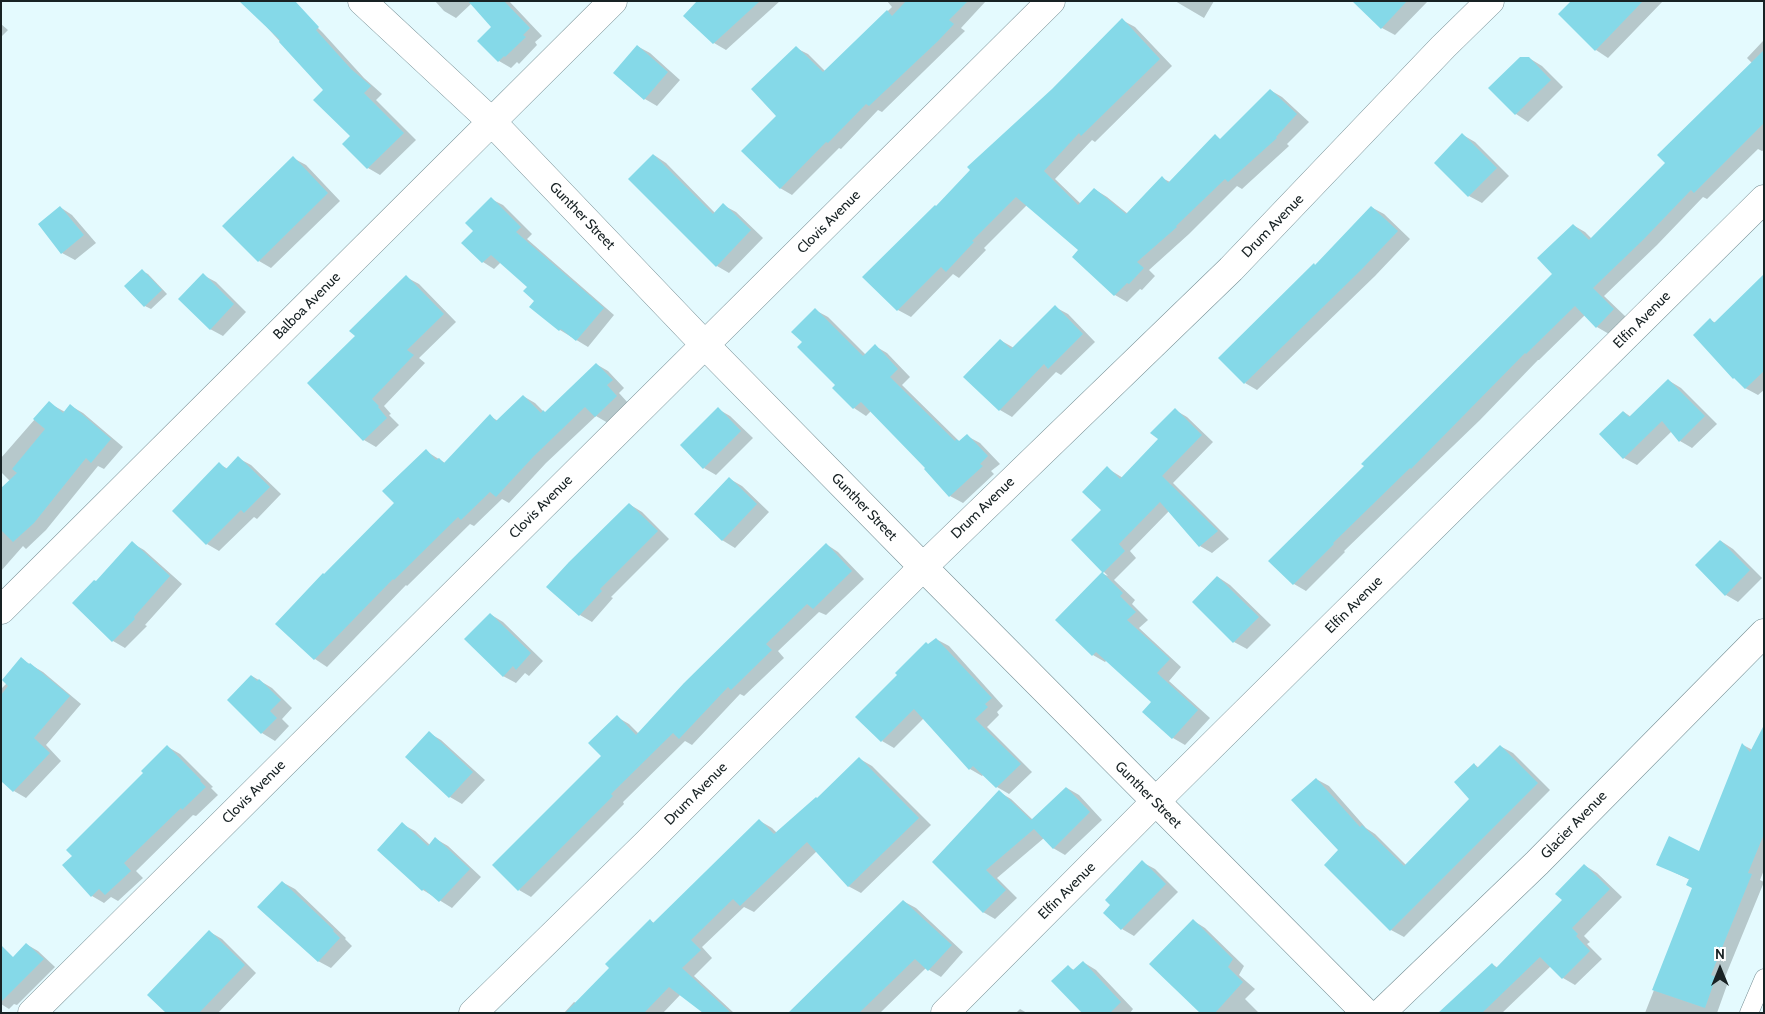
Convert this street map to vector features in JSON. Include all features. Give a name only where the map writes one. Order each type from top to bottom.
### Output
[{"type":"street","name":"Gunther Street","points":[[362,1],[492,122],[705,345],[922,567],[1366,1013]]},
{"type":"street","name":"Balboa Avenue","points":[[1,610],[613,1]]},
{"type":"street","name":"Clovis Avenue","points":[[32,1013],[1051,1]]},
{"type":"street","name":"Drum Avenue","points":[[473,1013],[648,842],[922,567],[1231,269],[1490,1]]},
{"type":"street","name":"Elfin Avenue","points":[[945,1013],[1155,802],[1764,199]]},
{"type":"street","name":"Glacier Avenue","points":[[1382,1013],[1537,863],[1764,633]]},
{"type":"lane","points":[[1750,1013],[1764,978]]},
{"type":"building","points":[[239,1],[295,1],[319,27],[316,30],[351,69],[371,86],[364,93],[404,133],[367,169],[342,144],[350,136],[313,100],[323,90],[279,42],[280,40]]},
{"type":"building","points":[[468,1],[504,1],[530,28],[523,35],[526,37],[498,62],[477,41],[491,27]]},
{"type":"building","points":[[697,1],[760,1],[713,44],[683,16]]},
{"type":"building","points":[[906,1],[968,1],[949,20],[954,24],[938,41],[869,106],[866,104],[780,189],[741,151],[776,116],[751,89],[796,46],[823,72],[887,10],[892,16]]},
{"type":"building","points":[[1352,1],[1407,1],[1381,29]]},
{"type":"building","points":[[1571,1],[1643,1],[1595,51],[1558,14]]},
{"type":"building","points":[[1122,18],[1160,59],[1081,136],[1079,133],[1044,171],[1078,205],[1094,188],[1126,214],[1162,176],[1168,183],[1215,134],[1220,139],[1270,89],[1297,114],[1277,138],[1228,182],[1225,179],[1177,227],[1137,262],[1144,268],[1114,296],[1072,257],[1078,250],[1016,197],[972,241],[974,242],[946,272],[941,267],[897,311],[862,277],[936,206],[970,170],[967,167],[1052,89]]},
{"type":"building","points":[[637,45],[668,72],[644,100],[613,73]]},
{"type":"building","points":[[1764,50],[1764,123],[1694,193],[1691,190],[1593,288],[1614,309],[1596,328],[1575,306],[1525,353],[1293,585],[1268,561],[1364,466],[1361,464],[1552,274],[1537,258],[1573,224],[1589,240],[1665,163],[1657,155]]},
{"type":"building","points":[[1520,57],[1529,57],[1551,80],[1515,115],[1488,88]]},
{"type":"building","points":[[1462,133],[1497,168],[1468,197],[1434,163]]},
{"type":"building","points":[[653,154],[713,214],[723,203],[751,230],[716,267],[628,179]]},
{"type":"building","points":[[293,156],[328,193],[258,262],[222,226]]},
{"type":"building","points":[[491,197],[521,227],[516,232],[604,308],[576,341],[561,329],[559,331],[529,307],[534,301],[523,291],[527,287],[491,255],[482,263],[461,243],[473,231],[465,223]]},
{"type":"building","points":[[60,206],[84,235],[61,254],[38,224]]},
{"type":"building","points":[[1371,206],[1398,231],[1362,269],[1244,384],[1218,358],[1314,263],[1315,265]]},
{"type":"building","points":[[142,269],[162,290],[144,307],[124,286]]},
{"type":"building","points":[[203,273],[234,304],[210,330],[178,299]]},
{"type":"building","points":[[1764,274],[1764,371],[1745,389],[1733,379],[1693,335],[1710,318],[1714,323]]},
{"type":"building","points":[[406,275],[444,314],[407,350],[414,355],[372,399],[387,418],[363,441],[307,383],[355,336],[349,331]]},
{"type":"building","points":[[1055,305],[1083,334],[1048,369],[1044,364],[999,411],[963,377],[1000,339],[1011,349]]},
{"type":"building","points":[[815,308],[863,356],[875,344],[898,369],[890,377],[955,441],[956,439],[959,441],[967,434],[988,456],[980,464],[983,466],[949,497],[925,468],[861,402],[853,409],[832,388],[835,385],[797,347],[802,342],[791,332]]},
{"type":"building","points":[[596,363],[613,380],[607,385],[617,396],[595,417],[585,407],[534,456],[496,497],[490,492],[461,520],[458,517],[393,579],[314,660],[275,624],[323,573],[394,503],[382,491],[426,449],[436,460],[439,458],[444,463],[490,414],[496,421],[523,395],[541,413],[543,410],[545,412]]},
{"type":"building","points":[[1668,379],[1705,416],[1679,442],[1662,421],[1623,459],[1599,434],[1623,411],[1629,417]]},
{"type":"building","points":[[49,401],[63,413],[70,404],[111,439],[91,463],[86,458],[34,523],[13,542],[1,530],[1,488],[17,473],[12,469],[45,429],[33,419]]},
{"type":"building","points":[[718,407],[741,431],[703,469],[680,445]]},
{"type":"building","points":[[1175,408],[1202,435],[1162,476],[1218,531],[1199,547],[1160,502],[1119,544],[1125,551],[1103,573],[1071,540],[1101,510],[1082,492],[1107,466],[1120,479],[1158,439],[1150,433]]},
{"type":"building","points":[[238,456],[270,487],[244,513],[241,510],[206,545],[172,511],[219,462],[226,469]]},
{"type":"building","points":[[729,477],[757,504],[722,541],[694,514]]},
{"type":"building","points":[[629,503],[658,531],[600,589],[602,591],[579,616],[546,587]]},
{"type":"building","points":[[1720,540],[1750,570],[1725,596],[1695,565]]},
{"type":"building","points":[[132,541],[170,576],[134,617],[135,619],[112,642],[72,603],[94,580],[96,581]]},
{"type":"building","points":[[826,543],[852,571],[813,609],[807,604],[766,644],[772,650],[731,690],[728,687],[679,739],[673,733],[611,794],[613,796],[518,891],[492,865],[601,756],[588,743],[617,715],[636,735],[684,683]]},
{"type":"building","points":[[1102,572],[1123,593],[1120,596],[1136,612],[1127,620],[1170,659],[1157,673],[1198,710],[1172,739],[1142,712],[1151,702],[1096,652],[1092,656],[1055,620]]},
{"type":"building","points":[[1217,576],[1259,617],[1233,643],[1192,602]]},
{"type":"building","points":[[490,613],[531,653],[516,670],[513,666],[503,677],[464,639]]},
{"type":"building","points":[[936,638],[992,698],[985,704],[988,707],[975,719],[1021,764],[996,788],[973,766],[969,770],[914,709],[881,742],[855,717],[897,675],[895,673],[926,642],[928,644]]},
{"type":"building","points":[[21,657],[70,696],[34,738],[50,753],[13,792],[1,781],[1,695],[8,686],[2,680]]},
{"type":"building","points":[[251,675],[257,681],[259,679],[281,700],[270,711],[277,718],[261,734],[227,700]]},
{"type":"building","points":[[1764,725],[1764,834],[1748,873],[1752,874],[1711,975],[1716,977],[1705,1008],[1652,990],[1692,888],[1686,885],[1689,879],[1656,865],[1669,836],[1699,851],[1742,743],[1750,752]]},
{"type":"building","points":[[429,731],[473,772],[449,798],[405,757]]},
{"type":"building","points":[[167,745],[206,787],[182,810],[181,808],[124,863],[131,871],[105,895],[99,889],[91,897],[62,865],[72,856],[66,850],[143,773],[141,771]]},
{"type":"building","points":[[1500,745],[1538,783],[1390,931],[1324,865],[1338,850],[1291,800],[1316,778],[1360,827],[1362,825],[1404,866],[1469,799],[1454,782],[1474,763],[1477,768]]},
{"type":"building","points":[[859,757],[919,818],[848,887],[807,842],[740,906],[733,899],[691,940],[701,950],[682,968],[729,1013],[703,1013],[669,987],[644,1013],[565,1013],[609,968],[605,964],[650,919],[653,923],[759,819],[774,834],[817,798]]},
{"type":"building","points":[[1066,787],[1090,812],[1053,849],[1034,829],[986,870],[1006,890],[983,913],[932,862],[999,790],[1031,820]]},
{"type":"building","points":[[402,822],[428,846],[435,837],[470,869],[439,902],[424,889],[422,891],[377,850]]},
{"type":"building","points":[[1142,860],[1166,884],[1121,930],[1103,913],[1110,905],[1105,900]]},
{"type":"building","points":[[1584,864],[1610,889],[1572,928],[1578,934],[1576,936],[1590,951],[1562,979],[1540,957],[1482,1013],[1438,1013],[1492,963],[1496,968],[1562,900],[1555,894]]},
{"type":"building","points":[[282,881],[334,930],[340,938],[318,962],[257,907]]},
{"type":"building","points":[[903,900],[952,945],[928,971],[915,959],[859,1013],[788,1013]]},
{"type":"building","points":[[1193,919],[1233,959],[1228,967],[1243,982],[1215,1013],[1200,1013],[1149,964]]},
{"type":"building","points":[[209,930],[245,965],[199,1013],[166,1013],[147,995]]},
{"type":"building","points":[[26,943],[44,959],[1,1002],[1,945],[13,957]]},
{"type":"building","points":[[1083,961],[1121,1002],[1110,1013],[1082,1013],[1051,981],[1068,965],[1073,970]]}]
